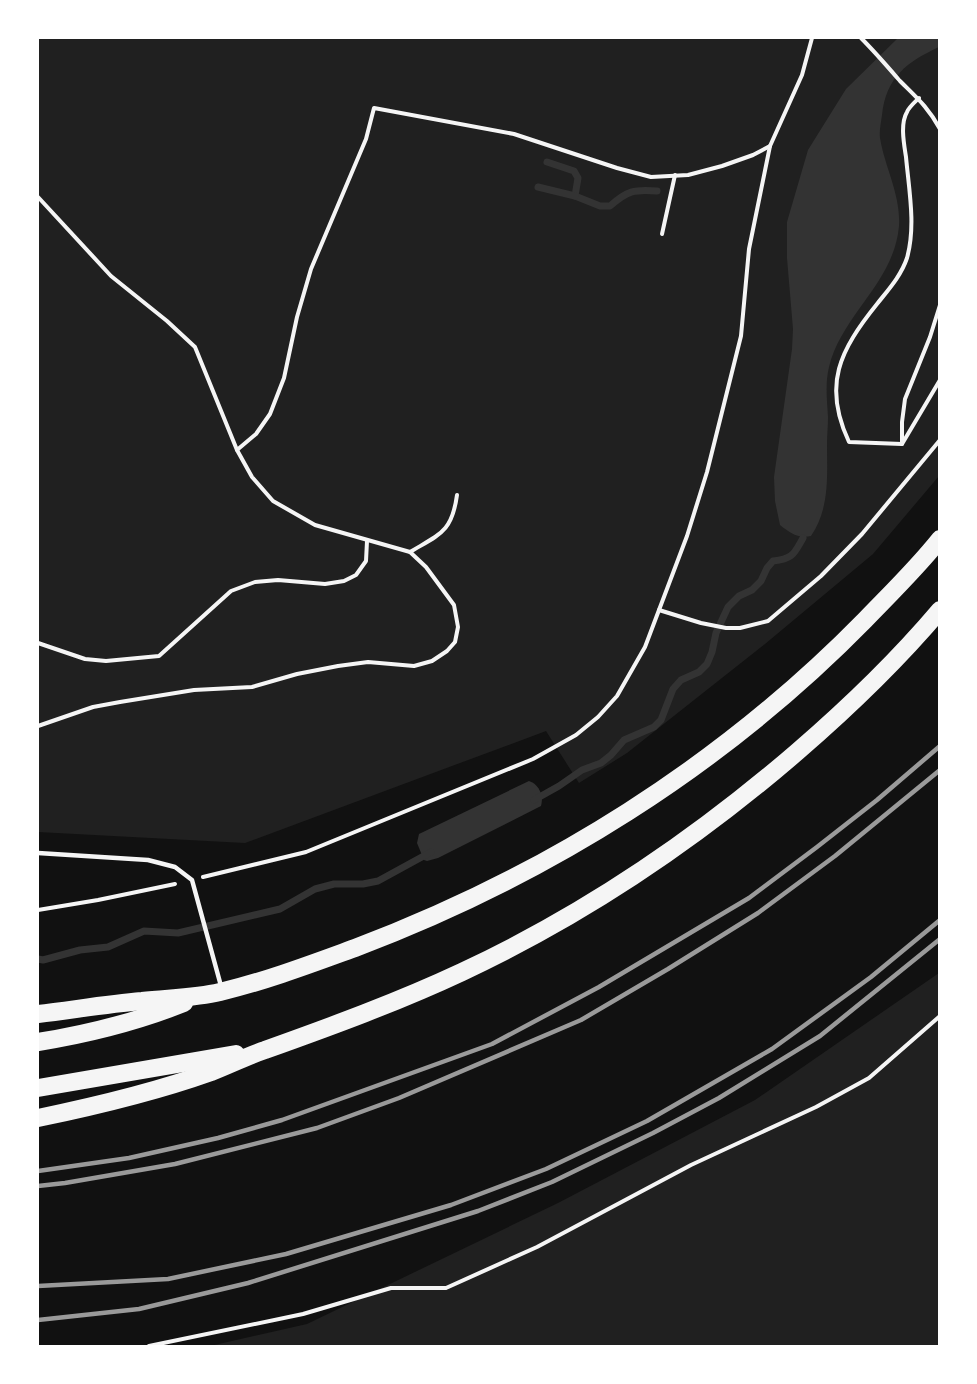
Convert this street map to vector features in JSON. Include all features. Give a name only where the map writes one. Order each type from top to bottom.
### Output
[{"type":"highway","points":[[38,1042],[83,1035],[145,1018],[202,996],[305,966],[451,909],[581,842],[704,760],[797,686],[886,598],[939,539]]},
{"type":"highway","points":[[38,1118],[137,1095],[211,1072],[261,1051],[393,1003],[464,972],[558,922],[630,880],[705,828],[768,777],[875,682],[932,622],[939,610]]},
{"type":"highway","points":[[38,1014],[202,996]]},
{"type":"highway","points":[[38,1088],[261,1051]]},
{"type":"lane","points":[[38,853],[148,860],[175,867],[192,880],[222,991]]},
{"type":"path","points":[[38,910],[192,880],[306,852],[533,759],[567,740],[598,717],[617,696],[645,647],[687,536],[707,472],[734,365],[744,312],[749,249],[770,146],[802,75],[812,38]]},
{"type":"path","points":[[861,38],[919,98],[939,129]]},
{"type":"path","points":[[902,444],[849,442],[840,425],[836,398],[838,368],[846,347],[866,317],[896,280],[906,259],[911,234],[903,133],[906,112],[919,98]]},
{"type":"path","points":[[237,450],[256,434],[274,405],[284,378],[297,317],[311,269],[366,140],[374,108],[514,134],[651,177],[688,175],[722,166],[770,146]]},
{"type":"path","points":[[662,234],[675,175]]},
{"type":"path","points":[[38,197],[111,276],[195,347],[237,450],[252,477],[273,501],[315,525],[410,552],[426,567],[454,605],[458,627],[455,642],[447,651],[432,661],[414,666],[368,662],[297,674],[252,687],[194,690],[147,697],[93,707],[38,726]]},
{"type":"path","points":[[902,444],[905,399],[930,337],[939,305]]},
{"type":"path","points":[[902,444],[939,380]]},
{"type":"path","points":[[659,610],[713,627],[740,628],[768,621],[821,576],[862,534],[888,506],[939,440]]},
{"type":"path","points":[[410,552],[448,527],[455,513],[457,495]]},
{"type":"path","points":[[38,643],[85,659],[115,661],[159,656],[231,591],[255,582],[278,580],[325,584],[344,581],[356,575],[366,561],[367,541]]},
{"type":"path","points":[[149,1347],[303,1314],[391,1288],[446,1288],[537,1247],[692,1165],[816,1107],[869,1078],[939,1016]]},
{"type":"shaded area","points":[[38,38],[939,38],[939,476],[873,554],[765,644],[627,753],[579,783],[546,731],[245,843],[38,832]]},
{"type":"shaded area","points":[[898,38],[939,38],[939,47],[900,72],[888,90],[884,102],[880,135],[898,203],[899,226],[888,265],[845,331],[829,367],[827,480],[822,514],[811,536],[798,536],[780,525],[775,501],[774,477],[792,349],[787,222],[808,150],[846,89]]},
{"type":"shaded area","points":[[529,781],[540,791],[541,806],[438,858],[424,860],[417,843],[419,834]]},
{"type":"shaded area","points":[[939,973],[939,1346],[210,1346],[307,1324],[558,1203],[755,1100]]},
{"type":"waterway","points":[[547,162],[574,171],[578,178],[575,196],[600,206],[610,206],[631,192],[657,191]]},
{"type":"waterway","points":[[538,187],[575,196]]},
{"type":"waterway","points":[[534,800],[582,770],[601,763],[624,740],[654,727],[661,720],[673,689],[681,680],[699,672],[707,664],[716,633],[728,607],[739,596],[752,590],[761,581],[773,561],[792,555],[803,538]]},
{"type":"waterway","points":[[38,959],[43,960],[80,950],[108,947],[144,931],[178,933],[280,909],[315,889],[334,884],[363,884],[378,881],[431,852]]},
{"type":"railway","points":[[38,1171],[129,1158],[218,1138],[282,1120],[492,1044],[599,987],[749,898],[877,800],[940,746]]},
{"type":"railway","points":[[38,1186],[175,1164],[317,1128],[399,1098],[581,1020],[758,913],[835,856],[940,770]]},
{"type":"railway","points":[[38,1286],[168,1279],[286,1254],[451,1205],[546,1169],[647,1121],[772,1049],[871,977],[940,920]]},
{"type":"railway","points":[[38,1320],[139,1309],[248,1283],[478,1211],[552,1182],[719,1098],[820,1036],[940,939]]}]
